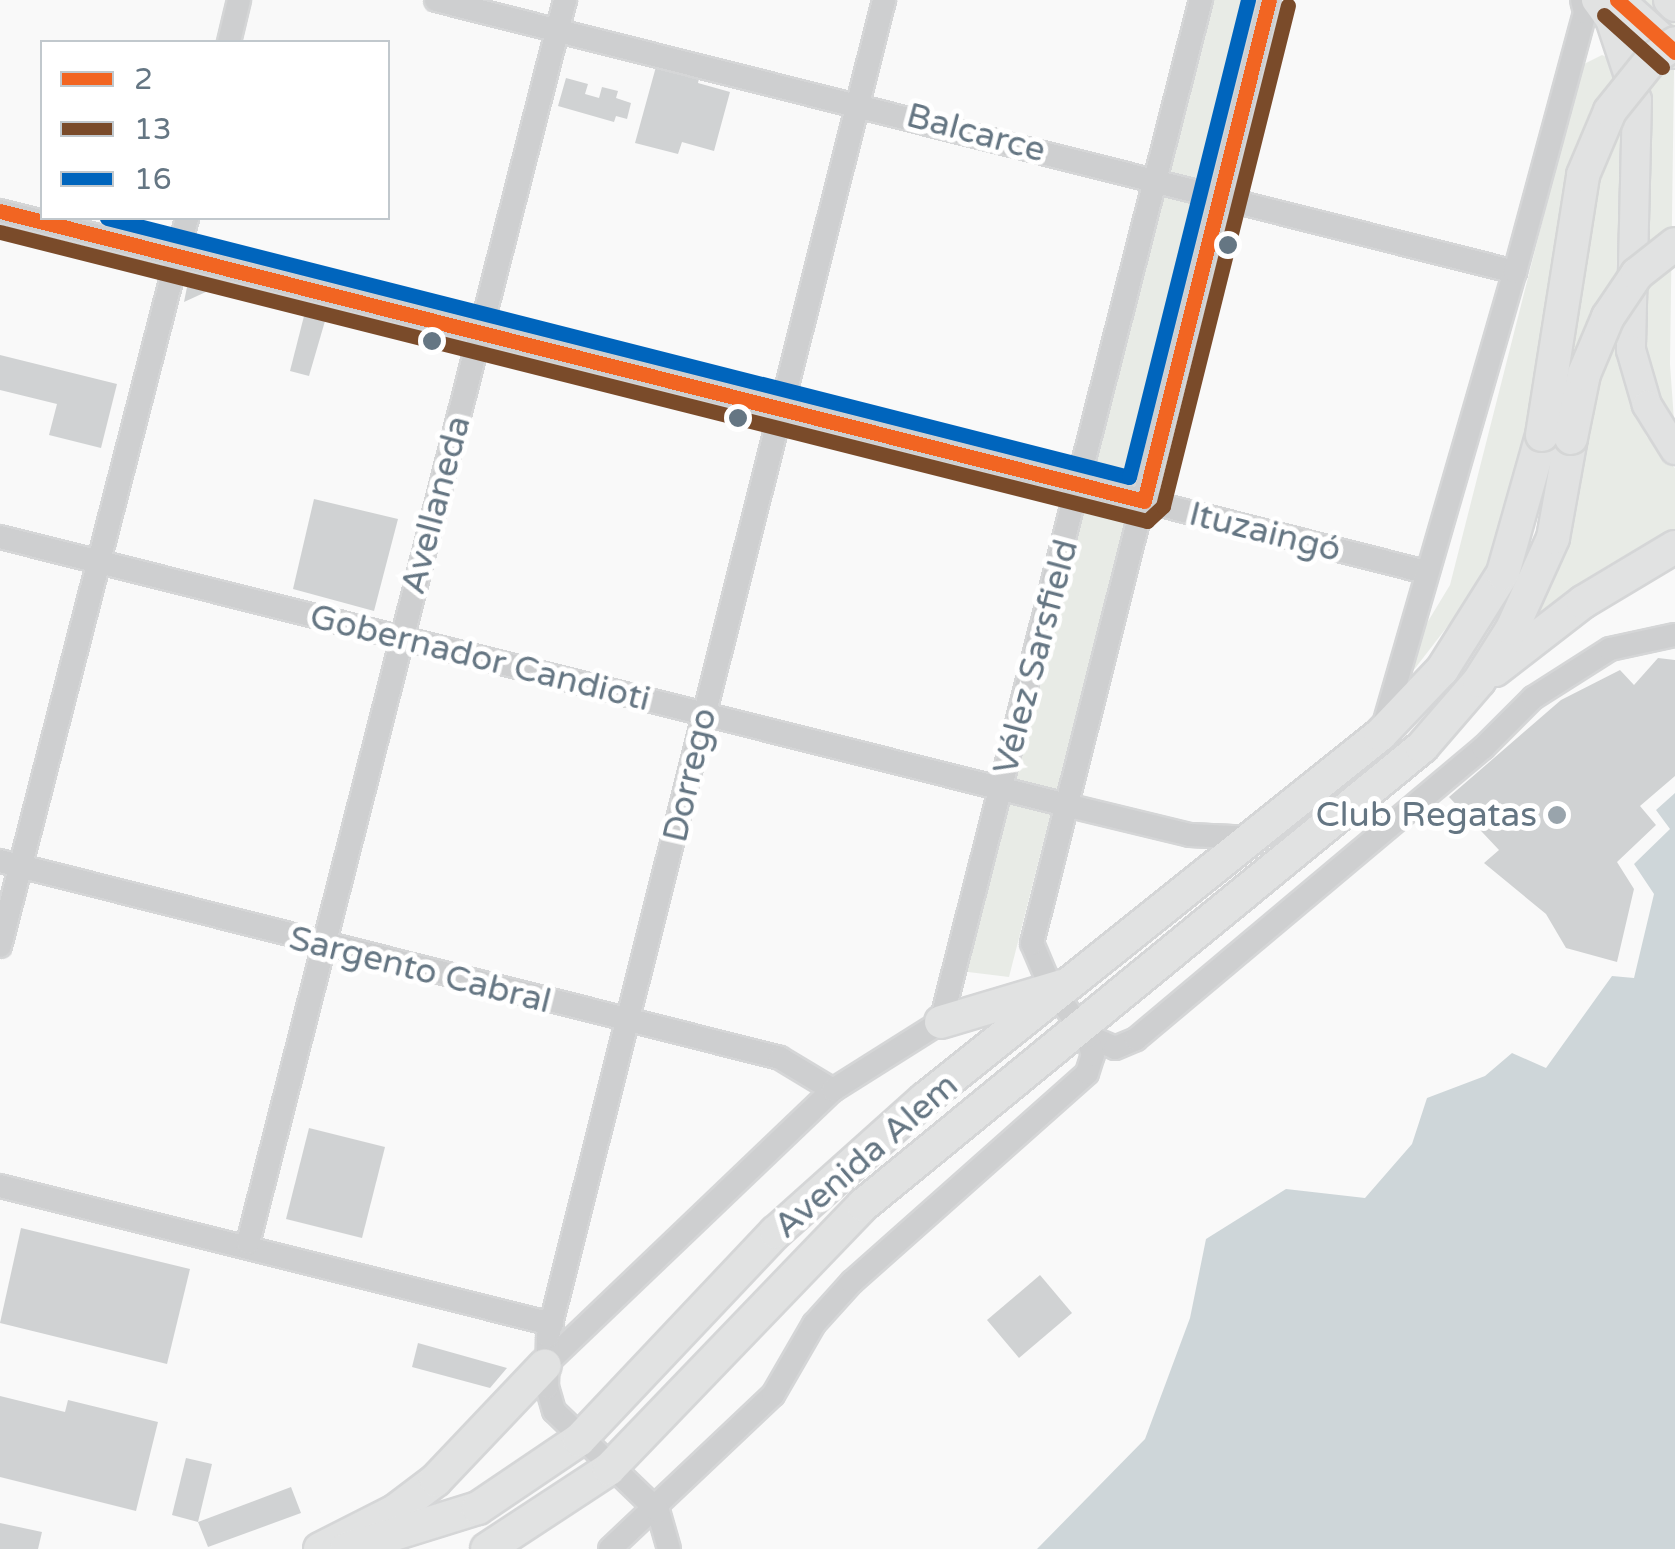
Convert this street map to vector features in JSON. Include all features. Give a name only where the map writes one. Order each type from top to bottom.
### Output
[{"type":"highway","points":[[1617,0],[1675,52]]},
{"type":"highway","points":[[1479,681],[1542,566],[1583,176],[1610,111],[1651,60],[1675,43]]},
{"type":"highway","points":[[1556,436],[1608,316],[1637,274],[1675,244]]},
{"type":"highway","name":"Avenida Alem","points":[[346,1549],[478,1508],[579,1440],[776,1232],[926,1100],[1380,735],[1442,670],[1503,573],[1556,436]]},
{"type":"highway","points":[[1479,681],[1583,602],[1675,548]]},
{"type":"highway","name":"Avenida Alem","points":[[487,1549],[609,1468],[863,1205],[1084,1031],[1422,746],[1479,681]]},
{"type":"highway","points":[[941,1022],[1062,990]]},
{"type":"highway","points":[[320,1549],[394,1511],[436,1480],[545,1365]]},
{"type":"main road","points":[[1596,0],[1610,19],[1637,100],[1631,350],[1647,405],[1675,450]]},
{"type":"street","points":[[229,40],[239,0]]},
{"type":"street","name":"Balcarce","points":[[436,0],[858,102],[1516,272]]},
{"type":"street","name":"Avellaneda","points":[[248,1243],[565,0]]},
{"type":"street","name":"Dorrego","points":[[658,1511],[579,1440],[554,1412],[545,1365],[552,1324],[884,0]]},
{"type":"street","name":"Vélez Sarsfield","points":[[941,1022],[1082,485],[1201,0]]},
{"type":"street","name":"Vélez Sarsfield","points":[[1062,990],[1032,952],[1269,0]]},
{"type":"street","points":[[1380,735],[1516,272],[1584,12],[1582,0]]},
{"type":"street","name":"Ituzaingó","points":[[0,211],[1426,572]]},
{"type":"street","points":[[0,946],[10,864],[100,564],[187,220]]},
{"type":"street","name":"Gobernador Candioti","points":[[0,537],[1190,835],[1254,838]]},
{"type":"street","points":[[1084,1031],[1115,1048],[1136,1039],[1545,689],[1610,649],[1675,635]]},
{"type":"street","name":"Sargento Cabral","points":[[10,864],[630,1024],[780,1058],[833,1090]]},
{"type":"street","points":[[610,1549],[658,1511],[784,1384],[814,1324],[852,1282],[1087,1073],[1093,1055],[1062,990]]},
{"type":"street","name":"Avenida Alem","points":[[545,1365],[833,1090],[941,1022]]},
{"type":"street","points":[[0,1186],[248,1243],[552,1324]]},
{"type":"street","points":[[658,1511],[670,1549]]},
{"type":"shaded area","points":[[1212,0],[1259,0],[1009,977],[960,971]]},
{"type":"shaded area","points":[[1635,0],[1675,0],[1670,364],[1675,435],[1652,389],[1639,321],[1652,132],[1627,37]]},
{"type":"shaded area","points":[[1602,55],[1611,59],[1625,99],[1614,320],[1632,407],[1647,437],[1675,468],[1675,532],[1523,632],[1576,447],[1523,439],[1493,553],[1474,592],[1406,680],[1413,646],[1450,585],[1582,65]]},
{"type":"shaded area","points":[[1675,793],[1675,1549],[1037,1549],[1145,1439],[1190,1318],[1206,1239],[1286,1189],[1365,1198],[1412,1144],[1427,1098],[1485,1076],[1512,1053],[1546,1068],[1612,976],[1634,978],[1654,894],[1634,864],[1670,829],[1656,810]]},
{"type":"building","points":[[657,63],[700,74],[698,83],[730,92],[714,151],[682,142],[678,154],[635,143]]},
{"type":"building","points":[[566,78],[588,84],[585,94],[599,98],[602,87],[618,91],[616,98],[631,103],[627,119],[616,116],[614,122],[558,106]]},
{"type":"building","points":[[187,287],[208,291],[184,302]]},
{"type":"building","points":[[304,316],[325,321],[309,376],[290,371]]},
{"type":"building","points":[[0,355],[117,384],[101,448],[49,435],[57,404],[0,390]]},
{"type":"building","points":[[314,499],[398,519],[374,611],[293,589]]},
{"type":"building","name":"Club Regatas","points":[[1658,658],[1675,660],[1675,776],[1640,806],[1656,825],[1617,862],[1634,889],[1617,962],[1566,948],[1546,914],[1484,863],[1499,850],[1449,797],[1561,700],[1620,670],[1634,685]]},
{"type":"building","points":[[309,1128],[385,1147],[362,1238],[286,1219]]},
{"type":"building","points":[[21,1228],[190,1269],[167,1364],[0,1323]]},
{"type":"building","points":[[1040,1275],[1072,1313],[1019,1358],[987,1320]]},
{"type":"building","points":[[418,1343],[507,1368],[490,1388],[412,1367]]},
{"type":"building","points":[[0,1396],[65,1412],[68,1400],[158,1422],[136,1511],[0,1477]]},
{"type":"building","points":[[186,1458],[212,1464],[198,1522],[172,1515]]},
{"type":"building","points":[[291,1487],[301,1513],[208,1547],[198,1522]]},
{"type":"building","points":[[0,1523],[42,1532],[38,1549],[0,1549]]},
{"type":"transit line","name":"16","points":[[115,220],[1129,477],[1248,0]]},
{"type":"transit line","name":"2","points":[[1144,501],[1269,0]]},
{"type":"transit line","name":"2","points":[[1617,0],[1675,52]]},
{"type":"transit line","name":"13","points":[[0,232],[1147,521],[1163,506],[1288,5]]},
{"type":"transit line","name":"13","points":[[1604,15],[1662,67]]},
{"type":"transit line","name":"2","points":[[0,211],[1144,501]]},
{"type":"place","name":"Club Regatas","points":[[1557,815]]}]
